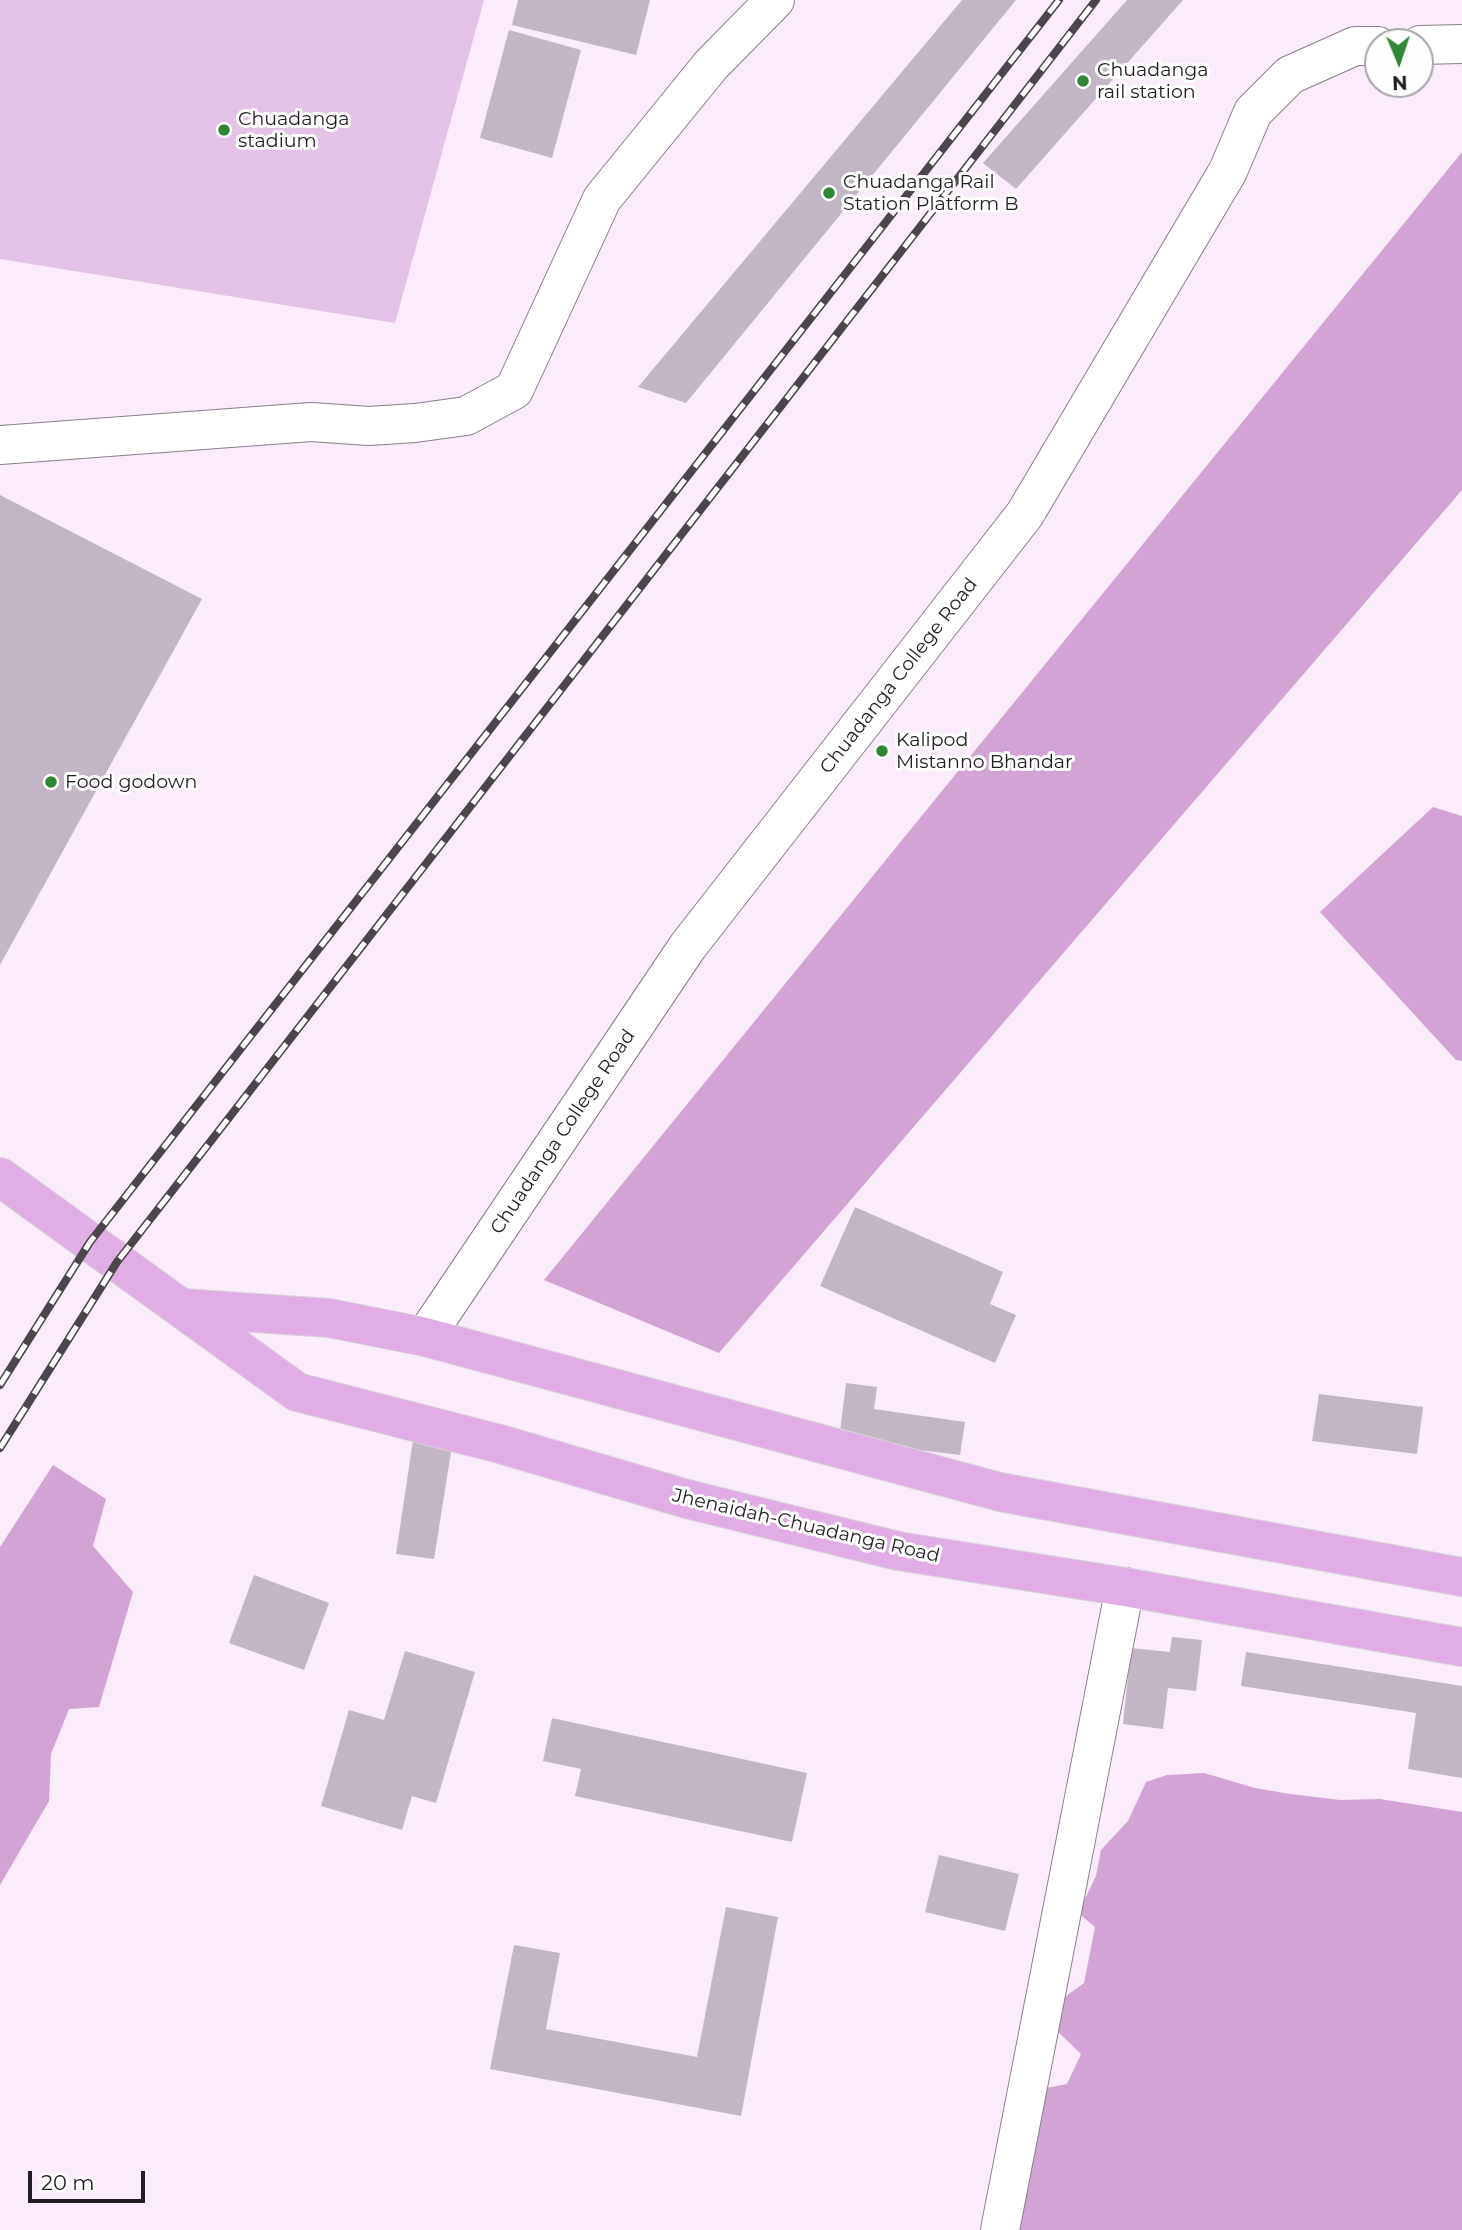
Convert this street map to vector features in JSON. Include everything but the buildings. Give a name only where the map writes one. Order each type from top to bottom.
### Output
[{"type":"main road","name":"Jhenaidah-Chuadanga Road","points":[[0,1177],[297,1392],[499,1444],[687,1499],[898,1551],[1125,1587],[1462,1647]]},
{"type":"main road","points":[[183,1308],[329,1318],[425,1337],[1000,1492],[1462,1577]]},
{"type":"street","points":[[0,444],[311,422],[369,426],[415,423],[466,416],[514,390],[602,199],[711,65],[775,0]]},
{"type":"street","points":[[1434,45],[1462,44]]},
{"type":"street","name":"Chuadanga College Road","points":[[425,1337],[688,946],[1025,514],[1228,171],[1253,112],[1290,75],[1354,46],[1364,46]]},
{"type":"street","points":[[1000,2230],[1125,1587]]},
{"type":"shaded area","name":"Chuadanga stadium","points":[[0,0],[484,0],[395,323],[0,259]]},
{"type":"shaded area","points":[[1462,152],[1462,490],[719,1353],[544,1280]]},
{"type":"shaded area","points":[[1433,807],[1462,816],[1462,1061],[1456,1060],[1320,912]]},
{"type":"shaded area","points":[[53,1465],[106,1499],[93,1546],[133,1592],[99,1707],[69,1709],[51,1754],[49,1801],[0,1885],[0,1547]]},
{"type":"shaded area","points":[[1204,1773],[1255,1788],[1290,1794],[1340,1800],[1380,1799],[1462,1812],[1462,2230],[981,2230],[1025,2160],[1039,2130],[1040,2089],[1067,2084],[1081,2054],[1054,2028],[1058,2002],[1084,1983],[1095,1927],[1078,1913],[1096,1876],[1101,1850],[1128,1821],[1146,1782],[1167,1775]]},
{"type":"railway","points":[[0,1385],[90,1242],[1059,0]]},
{"type":"railway","points":[[0,1448],[117,1262],[1096,0]]},
{"type":"place","name":"Chuadanga rail station","points":[[1083,81]]},
{"type":"place","name":"Chuadanga stadium","points":[[224,130]]},
{"type":"place","name":"Chuadanga Rail Station Platform B","points":[[829,193]]},
{"type":"place","name":"Kalipod Mistanno Bhandar","points":[[882,751]]},
{"type":"place","name":"Food godown","points":[[51,782]]}]
